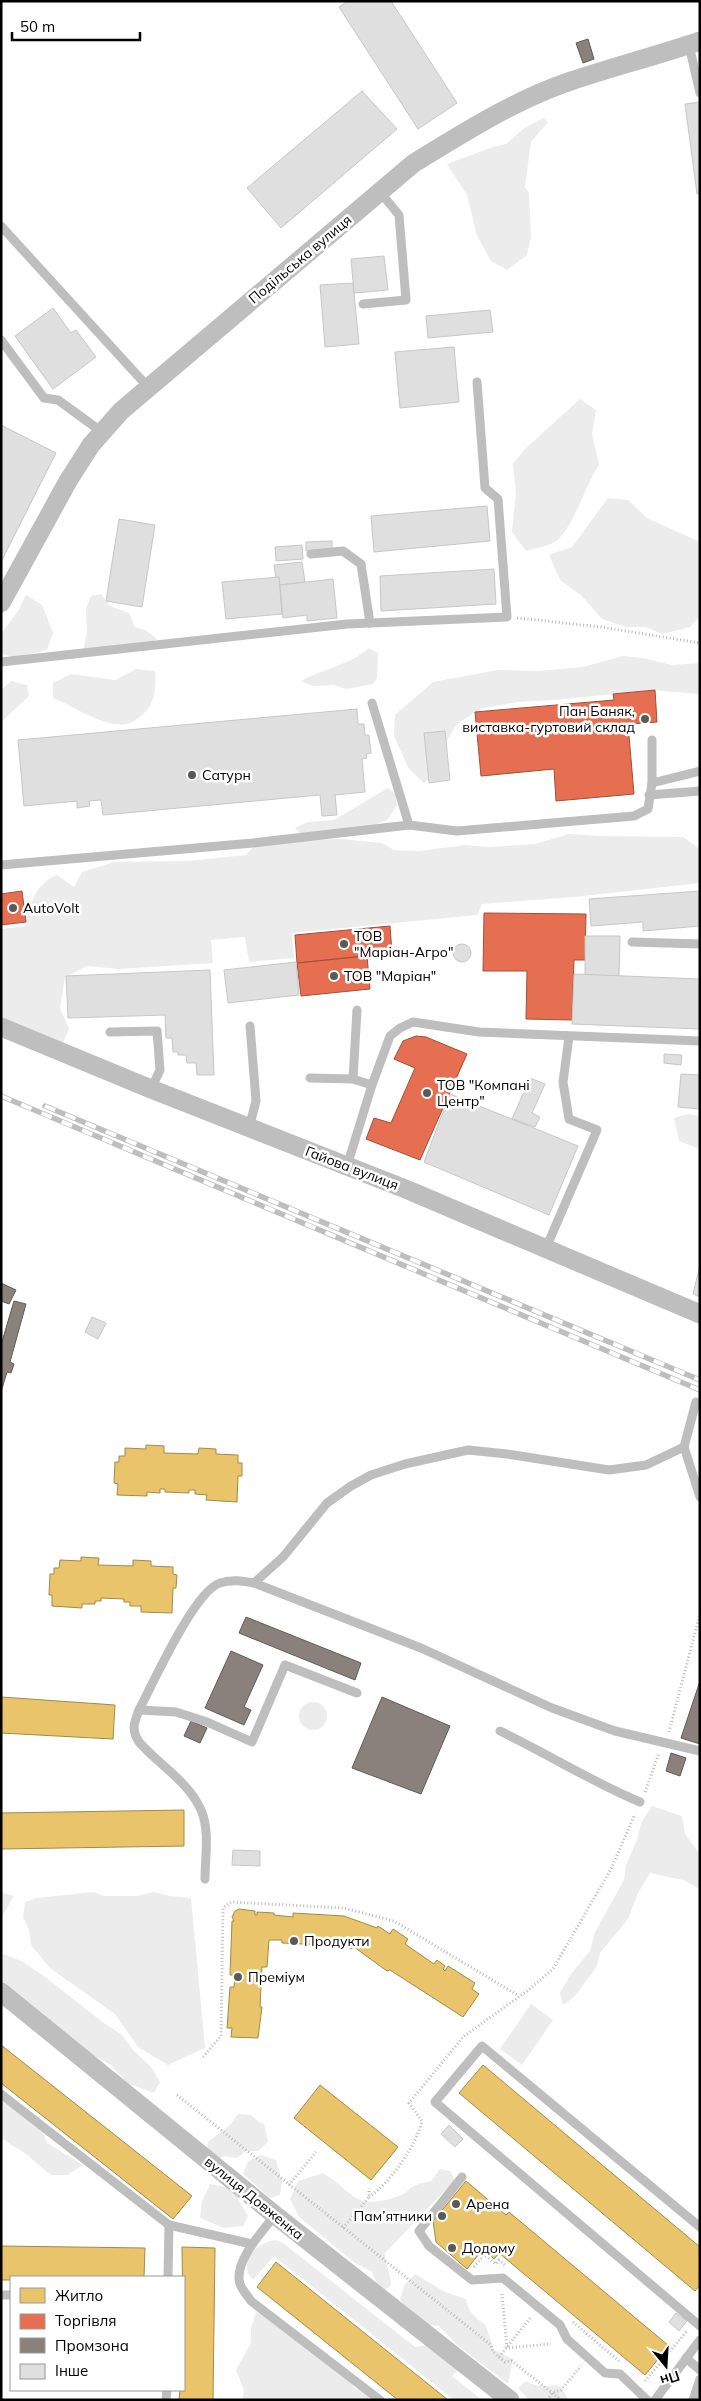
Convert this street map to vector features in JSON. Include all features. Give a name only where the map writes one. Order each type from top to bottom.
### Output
[{"type":"street","name":"Подільська вулиця","points":[[1,603],[68,481],[91,445],[121,411],[380,192],[421,159],[465,132],[524,100],[568,82],[694,43]]},
{"type":"street","name":"Гайова вулиця","points":[[1,1027],[151,1089],[347,1166],[700,1314]]},
{"type":"street","name":"вулиця Довженка","points":[[1,1992],[275,2215],[510,2400]]},
{"type":"lane","points":[[694,43],[700,93]]},
{"type":"lane","points":[[363,304],[406,300],[399,214],[380,192]]},
{"type":"lane","points":[[1,226],[148,388]]},
{"type":"lane","points":[[1,340],[44,398],[58,400],[102,432]]},
{"type":"lane","points":[[1,662],[370,623],[507,617],[498,499],[485,488],[477,382]]},
{"type":"lane","points":[[311,554],[343,552],[361,564],[370,623]]},
{"type":"lane","points":[[372,703],[409,825]]},
{"type":"lane","points":[[1,866],[252,843],[409,825],[457,831],[634,816],[648,809],[652,783],[652,740]]},
{"type":"lane","points":[[652,783],[700,771]]},
{"type":"lane","points":[[649,795],[700,791]]},
{"type":"lane","points":[[632,942],[700,944]]},
{"type":"lane","points":[[353,1079],[357,1010]]},
{"type":"lane","points":[[347,1166],[372,1085],[390,1036],[400,1028],[413,1022],[479,1032],[700,1041]]},
{"type":"lane","points":[[249,1128],[256,1102],[250,1026]]},
{"type":"lane","points":[[110,1032],[157,1031],[160,1070],[151,1089]]},
{"type":"lane","points":[[546,1248],[597,1130],[569,1118],[563,1082],[569,1037]]},
{"type":"lane","points":[[310,1078],[353,1079],[372,1085]]},
{"type":"lane","points":[[696,1402],[684,1447],[700,1497]]},
{"type":"lane","points":[[254,1583],[283,1557],[327,1503],[371,1475],[405,1464],[468,1450],[508,1454],[609,1470],[646,1465],[684,1447]]},
{"type":"lane","points":[[205,1879],[205,1825],[202,1811],[192,1793],[152,1756],[134,1735],[134,1725],[139,1710],[203,1594],[219,1583],[237,1581],[254,1583],[421,1648],[552,1708],[615,1731],[700,1751]]},
{"type":"lane","points":[[139,1710],[176,1712],[206,1722],[252,1742],[286,1665],[357,1693]]},
{"type":"lane","points":[[500,1731],[543,1752],[607,1788],[640,1802]]},
{"type":"lane","points":[[697,2324],[435,2102],[482,2046],[700,2227]]},
{"type":"lane","points":[[1,2094],[169,2225],[252,2244]]},
{"type":"lane","points":[[462,2177],[419,2232],[429,2246],[472,2280],[504,2278],[560,2324],[567,2339],[605,2373],[620,2374],[647,2400]]},
{"type":"lane","points":[[275,2215],[252,2244],[238,2275],[240,2286],[251,2301],[380,2400]]},
{"type":"lane","points":[[168,2276],[169,2225]]},
{"type":"lane","points":[[655,2400],[700,2340]]},
{"type":"lane","points":[[686,2358],[700,2370]]},
{"type":"lane","points":[[692,2400],[700,2379]]},
{"type":"path","points":[[507,617],[601,627],[700,643]]},
{"type":"path","points":[[343,2228],[369,2197],[380,2190],[418,2138],[422,2121],[409,2103],[463,2037],[553,1969],[611,1869],[660,1752],[666,1743],[700,1614]]},
{"type":"path","points":[[203,2056],[221,2036],[223,1908],[232,1902],[344,1908],[394,1921],[519,1996]]},
{"type":"path","points":[[177,2094],[288,2185],[491,2344],[493,2352],[498,2357],[505,2362],[512,2361],[561,2400]]},
{"type":"path","points":[[288,2185],[316,2152]]},
{"type":"path","points":[[369,2188],[369,2197]]},
{"type":"path","points":[[501,2278],[506,2348]]},
{"type":"path","points":[[498,2357],[539,2307]]},
{"type":"path","points":[[644,2382],[697,2324]]},
{"type":"path","points":[[506,2348],[551,2344]]},
{"type":"path","points":[[547,2400],[552,2393],[561,2390],[588,2357]]},
{"type":"shaded area","points":[[543,118],[548,122],[531,142],[525,187],[529,193],[531,237],[527,255],[507,270],[491,261],[477,236],[467,195],[447,164],[506,144],[523,129]]},
{"type":"shaded area","points":[[580,399],[596,410],[592,434],[599,465],[572,519],[560,538],[553,543],[526,551],[512,532],[516,494],[513,464],[525,449]]},
{"type":"shaded area","points":[[608,498],[628,500],[647,518],[700,542],[700,616],[690,627],[662,634],[646,627],[626,627],[602,619],[582,596],[560,580],[549,555],[572,547]]},
{"type":"shaded area","points":[[101,594],[110,606],[129,613],[135,627],[145,630],[157,639],[136,648],[83,651],[87,632],[86,609],[91,596]]},
{"type":"shaded area","points":[[26,595],[42,605],[53,633],[47,650],[15,658],[1,653],[1,634],[18,611]]},
{"type":"shaded area","points":[[369,648],[378,653],[377,678],[373,684],[346,689],[334,685],[313,686],[301,681],[345,663]]},
{"type":"shaded area","points":[[623,656],[643,658],[672,665],[700,663],[700,694],[652,690],[517,702],[480,709],[457,724],[441,750],[439,772],[424,783],[409,769],[394,736],[395,715],[433,682],[498,670],[538,671],[583,667]]},
{"type":"shaded area","points":[[136,669],[155,671],[156,682],[150,706],[130,723],[121,725],[102,721],[53,698],[53,683],[71,674],[115,680]]},
{"type":"shaded area","points":[[11,681],[27,685],[29,696],[1,722],[1,690]]},
{"type":"shaded area","points":[[388,788],[395,794],[397,805],[387,820],[356,832],[306,839],[295,828],[308,822],[334,820]]},
{"type":"shaded area","points":[[569,834],[683,837],[700,849],[700,883],[574,897],[482,904],[477,915],[292,933],[294,958],[249,962],[245,937],[211,940],[213,963],[119,969],[87,966],[65,977],[60,1008],[69,1029],[61,1048],[1,1031],[1,929],[25,926],[29,910],[39,889],[57,875],[74,887],[82,872],[114,862],[188,861],[246,855],[259,841],[341,839],[382,843],[394,850],[420,851],[465,845],[489,847],[535,844]]},
{"type":"shaded area","points":[[688,1114],[700,1116],[700,1149],[679,1141],[674,1118]]},
{"type":"shaded area","points":[[313,1702],[323,1706],[327,1716],[323,1726],[313,1730],[303,1726],[299,1716],[303,1706]]},
{"type":"shaded area","points":[[652,1806],[682,1816],[685,1834],[700,1854],[700,1889],[683,1880],[650,1873],[638,1893],[628,1919],[600,1953],[597,1966],[575,1996],[563,2005],[560,1993],[571,1974],[590,1951],[595,1932],[624,1880],[626,1865],[637,1840],[641,1823]]},
{"type":"shaded area","points":[[1,1892],[14,1896],[1,1918]]},
{"type":"shaded area","points":[[93,1892],[104,1896],[137,1896],[154,1892],[191,1898],[205,2048],[168,2065],[138,2047],[115,2014],[50,1968],[31,1945],[29,1930],[23,1917],[25,1902],[37,1898]]},
{"type":"shaded area","points":[[3,1954],[21,1961],[44,1976],[101,2021],[122,2035],[133,2050],[151,2067],[160,2082],[154,2093],[127,2083],[111,2065],[86,2051],[16,1995],[1,1980]]},
{"type":"shaded area","points":[[531,2004],[553,2020],[522,2065],[500,2049]]},
{"type":"shaded area","points":[[1,2101],[41,2126],[47,2143],[83,2165],[67,2175],[51,2175],[26,2154],[1,2138]]},
{"type":"shaded area","points":[[238,2114],[251,2115],[264,2124],[268,2142],[258,2151],[246,2151],[237,2158],[224,2156],[213,2161],[206,2156],[208,2142],[231,2124]]},
{"type":"shaded area","points":[[261,2155],[276,2160],[282,2181],[280,2195],[270,2198],[243,2174],[248,2161]]},
{"type":"shaded area","points":[[440,2169],[450,2171],[455,2180],[385,2253],[391,2283],[390,2287],[380,2291],[372,2272],[355,2263],[299,2217],[290,2199],[298,2181],[323,2173],[357,2198],[373,2202],[384,2200],[401,2195],[418,2184],[431,2181]]},
{"type":"shaded area","points":[[210,2184],[232,2188],[248,2216],[243,2226],[224,2228],[200,2218],[202,2201]]},
{"type":"shaded area","points":[[276,2240],[283,2243],[415,2347],[426,2345],[458,2370],[452,2376],[482,2400],[454,2400],[274,2256],[253,2280],[248,2274],[247,2267],[251,2254],[262,2244]]},
{"type":"shaded area","points":[[415,2274],[445,2292],[466,2299],[472,2314],[485,2324],[494,2350],[513,2359],[508,2384],[456,2344],[439,2326],[421,2324],[410,2315],[400,2299],[405,2284]]},
{"type":"shaded area","points":[[256,2312],[266,2316],[328,2358],[356,2389],[370,2392],[380,2400],[243,2400],[244,2390],[236,2370],[251,2343],[251,2328]]},
{"type":"shaded area","points":[[526,2381],[540,2386],[558,2386],[563,2390],[568,2400],[529,2400],[518,2388]]},
{"type":"building: Житло","points":[[146,1445],[164,1446],[164,1453],[198,1454],[199,1448],[216,1449],[216,1454],[238,1455],[238,1463],[242,1463],[242,1476],[238,1476],[237,1502],[206,1500],[207,1495],[195,1494],[195,1490],[189,1490],[189,1493],[165,1492],[165,1489],[160,1489],[160,1493],[147,1492],[147,1496],[117,1495],[118,1484],[114,1483],[115,1462],[119,1462],[119,1456],[125,1456],[125,1448],[146,1449]]},
{"type":"building: Житло","points":[[81,1557],[99,1558],[98,1565],[133,1566],[133,1560],[151,1561],[151,1566],[173,1567],[173,1574],[177,1575],[176,1588],[173,1588],[172,1613],[141,1612],[141,1606],[130,1606],[130,1602],[124,1602],[124,1599],[101,1598],[101,1601],[95,1601],[95,1604],[82,1604],[82,1608],[52,1606],[52,1595],[49,1595],[50,1574],[54,1574],[54,1568],[59,1568],[60,1560],[81,1561]]},
{"type":"building: Житло","points":[[1,1697],[115,1705],[113,1739],[1,1733]]},
{"type":"building: Житло","points":[[184,1810],[184,1846],[1,1849],[1,1813]]},
{"type":"building: Житло","points":[[239,1909],[255,1911],[255,1915],[257,1915],[257,1912],[293,1917],[293,1913],[344,1916],[377,1928],[378,1926],[390,1934],[393,1929],[408,1939],[405,1944],[434,1964],[437,1960],[445,1966],[443,1969],[445,1971],[448,1966],[475,1983],[472,1989],[479,1994],[463,2017],[390,1970],[387,1971],[354,1947],[351,1949],[345,1946],[282,1943],[282,1940],[269,1940],[267,1967],[262,1967],[260,2007],[262,2007],[258,2038],[231,2037],[232,2028],[227,2028],[230,1987],[234,1987],[235,1975],[230,1975],[232,1921],[234,1921],[232,1917],[235,1911]]},
{"type":"building: Житло","points":[[1,2045],[192,2196],[173,2219],[1,2083]]},
{"type":"building: Житло","points":[[483,2065],[700,2247],[700,2285],[695,2291],[459,2093]]},
{"type":"building: Житло","points":[[320,2085],[398,2147],[371,2180],[294,2118]]},
{"type":"building: Житло","points":[[466,2181],[506,2215],[509,2212],[669,2346],[645,2375],[499,2253],[494,2259],[483,2249],[467,2269],[436,2242],[433,2221]]},
{"type":"building: Житло","points":[[1,2246],[145,2248],[144,2276],[10,2276],[10,2280],[1,2280]]},
{"type":"building: Житло","points":[[182,2247],[215,2248],[213,2400],[179,2400],[180,2391],[185,2391],[185,2276],[182,2276]]},
{"type":"building: Житло","points":[[276,2262],[448,2400],[398,2400],[257,2287]]},
{"type":"building: Торгівля","points":[[655,690],[657,722],[628,724],[634,794],[556,801],[554,769],[481,776],[475,712],[614,700],[613,694]]},
{"type":"building: Торгівля","name":"AutoVolt","points":[[22,891],[26,922],[1,925],[1,894]]},
{"type":"building: Торгівля","points":[[484,913],[586,914],[585,960],[574,960],[572,1020],[526,1019],[527,971],[483,971]]},
{"type":"building: Торгівля","name":"ТОВ \"Маріан-Агро\"","points":[[390,926],[392,953],[297,963],[295,935]]},
{"type":"building: Торгівля","name":"ТОВ \"Маріан\"","points":[[367,956],[370,989],[301,996],[297,963]]},
{"type":"building: Торгівля","name":"ТОВ \"Компані Центр\"","points":[[416,1036],[426,1037],[467,1054],[420,1160],[366,1139],[374,1118],[391,1123],[415,1068],[394,1059],[403,1041]]},
{"type":"building: Промзона","points":[[588,39],[594,59],[583,63],[576,43]]},
{"type":"building: Промзона","points":[[1,1283],[16,1290],[9,1304],[1,1301]]},
{"type":"building: Промзона","points":[[14,1301],[26,1304],[10,1362],[14,1364],[11,1373],[7,1372],[1,1392],[1,1345]]},
{"type":"building: Промзона","points":[[246,1617],[361,1663],[355,1680],[239,1633]]},
{"type":"building: Промзона","points":[[231,1651],[263,1665],[244,1707],[251,1710],[244,1725],[205,1708]]},
{"type":"building: Промзона","points":[[700,1681],[700,1744],[681,1738]]},
{"type":"building: Промзона","points":[[382,1697],[450,1726],[421,1794],[352,1768]]},
{"type":"building: Промзона","points":[[191,1721],[207,1728],[200,1743],[184,1736]]},
{"type":"building: Промзона","points":[[671,1753],[686,1758],[680,1776],[666,1771]]},
{"type":"building: Інше","points":[[348,1],[391,1],[457,103],[418,129],[339,7]]},
{"type":"building: Інше","points":[[362,91],[397,129],[281,228],[247,188]]},
{"type":"building: Інше","points":[[700,102],[700,194],[697,194],[685,104]]},
{"type":"building: Інше","points":[[384,256],[388,290],[354,293],[351,259]]},
{"type":"building: Інше","points":[[353,283],[359,344],[325,347],[320,285]]},
{"type":"building: Інше","points":[[53,308],[71,333],[76,330],[96,357],[53,389],[15,336]]},
{"type":"building: Інше","points":[[490,310],[493,332],[428,338],[426,316]]},
{"type":"building: Інше","points":[[454,347],[459,402],[400,408],[395,352]]},
{"type":"building: Інше","points":[[1,425],[56,453],[1,562]]},
{"type":"building: Інше","points":[[487,506],[490,541],[374,552],[371,516]]},
{"type":"building: Інше","points":[[119,519],[155,525],[142,607],[106,601]]},
{"type":"building: Інше","points":[[332,541],[332,550],[306,551],[306,542]]},
{"type":"building: Інше","points":[[302,545],[303,559],[276,561],[275,547]]},
{"type":"building: Інше","points":[[302,562],[305,582],[280,585],[279,577],[276,578],[274,565]]},
{"type":"building: Інше","points":[[494,569],[496,604],[381,611],[380,576]]},
{"type":"building: Інше","points":[[279,577],[282,614],[226,619],[222,582]]},
{"type":"building: Інше","points":[[333,579],[337,618],[307,621],[307,615],[283,618],[280,585]]},
{"type":"building: Інше","name":"Сатурн","points":[[357,709],[358,724],[364,724],[365,735],[369,735],[371,753],[366,754],[367,758],[362,759],[365,792],[335,795],[337,815],[322,816],[320,795],[103,815],[101,800],[89,801],[90,806],[77,808],[77,801],[24,806],[18,740]]},
{"type":"building: Інше","points":[[445,731],[450,780],[429,783],[424,733]]},
{"type":"building: Інше","points":[[700,891],[700,926],[643,931],[643,922],[591,926],[589,899]]},
{"type":"building: Інше","points":[[585,936],[620,936],[619,976],[585,975]]},
{"type":"building: Інше","points":[[462,944],[468,947],[471,953],[468,959],[462,962],[456,959],[453,953],[456,947]]},
{"type":"building: Інше","points":[[296,962],[299,995],[228,1003],[224,970]]},
{"type":"building: Інше","points":[[210,970],[214,1075],[197,1075],[196,1063],[187,1063],[186,1055],[178,1055],[178,1052],[173,1052],[172,1038],[166,1038],[165,1015],[68,1018],[66,976]]},
{"type":"building: Інше","points":[[574,974],[700,979],[700,1029],[572,1024]]},
{"type":"building: Інше","points":[[664,1054],[682,1055],[681,1065],[664,1063]]},
{"type":"building: Інше","points":[[681,1074],[700,1075],[700,1109],[678,1107]]},
{"type":"building: Інше","points":[[530,1078],[545,1084],[532,1113],[540,1117],[535,1127],[512,1119]]},
{"type":"building: Інше","points":[[450,1094],[578,1146],[549,1215],[424,1162]]},
{"type":"building: Інше","points":[[700,1269],[700,1297],[693,1294]]},
{"type":"building: Інше","points":[[92,1317],[106,1323],[98,1339],[85,1332]]},
{"type":"building: Інше","points":[[233,1850],[260,1851],[260,1866],[232,1865]]},
{"type":"building: Інше","points":[[449,2125],[463,2139],[455,2147],[441,2134]]},
{"type":"building: Інше","points":[[676,2313],[687,2321],[679,2331],[669,2322]]},
{"type":"railway","points":[[1,1096],[700,1390]]},
{"type":"railway","points":[[45,1106],[700,1380]]},
{"type":"place","name":"Пан Баняк, виставка-гуртовий склад","points":[[645,719]]},
{"type":"place","name":"Сатурн","points":[[192,775]]},
{"type":"place","name":"AutoVolt","points":[[13,908]]},
{"type":"place","name":"ТОВ \"Маріан-Агро\"","points":[[344,944]]},
{"type":"place","name":"ТОВ \"Маріан\"","points":[[334,976]]},
{"type":"place","name":"ТОВ \"Компані Центр\"","points":[[427,1093]]},
{"type":"place","name":"Продукти","points":[[294,1941]]},
{"type":"place","name":"Преміум","points":[[238,1977]]},
{"type":"place","name":"Арена","points":[[456,2204]]},
{"type":"place","name":"Пам’ятники","points":[[442,2216]]},
{"type":"place","name":"Додому","points":[[452,2248]]}]
